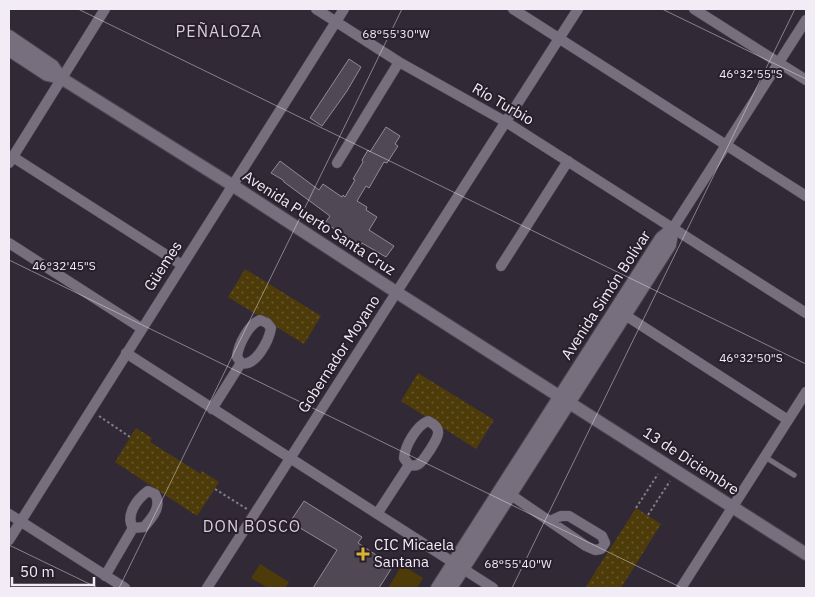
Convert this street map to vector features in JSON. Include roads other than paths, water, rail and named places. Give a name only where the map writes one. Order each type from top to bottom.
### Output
[{"type":"street","points":[[105,9],[11,160],[182,265]]},
{"type":"street","name":"Río Turbio","points":[[316,9],[399,62],[506,122],[806,313]]},
{"type":"street","name":"Güemes","points":[[9,540],[344,9]]},
{"type":"street","points":[[513,9],[806,196]]},
{"type":"street","name":"Gobernador Moyano","points":[[207,588],[578,9]]},
{"type":"street","points":[[694,9],[806,80]]},
{"type":"street","points":[[673,228],[806,20]]},
{"type":"street","name":"Avenida Puerto Santa Cruz","points":[[9,36],[53,66],[61,78]]},
{"type":"street","name":"Avenida Puerto Santa Cruz","points":[[9,50],[47,76],[61,78],[232,185],[564,399]]},
{"type":"street","points":[[337,163],[399,62]]},
{"type":"street","points":[[501,266],[568,161]]},
{"type":"street","name":"Avenida Simón Bolívar","points":[[437,588],[458,566],[511,495],[564,399],[625,316],[670,245],[673,228]]},
{"type":"street","name":"Avenida Simón Bolívar","points":[[451,588],[458,566],[564,399],[661,238],[673,228]]},
{"type":"street","points":[[9,243],[141,328]]},
{"type":"street","points":[[625,316],[788,420]]},
{"type":"street","points":[[126,353],[494,588]]},
{"type":"street","points":[[212,408],[241,363]]},
{"type":"street","points":[[681,588],[806,392]]},
{"type":"street","name":"13 de Diciembre","points":[[564,399],[806,554]]},
{"type":"street","points":[[376,514],[409,464]]},
{"type":"street","points":[[511,495],[586,546],[595,550],[600,549],[604,543],[602,536],[569,516],[561,516],[550,521]]},
{"type":"street","points":[[9,514],[125,588]]},
{"type":"street","points":[[105,576],[133,528]]},
{"type":"lane","points":[[765,457],[794,475]]},
{"type":"place","name":"CIC Micaela Santana","points":[[363,554]]},
{"type":"district","name":"PEÑALOZA","points":[[219,31]]},
{"type":"district","name":"DON BOSCO","points":[[252,526]]}]
